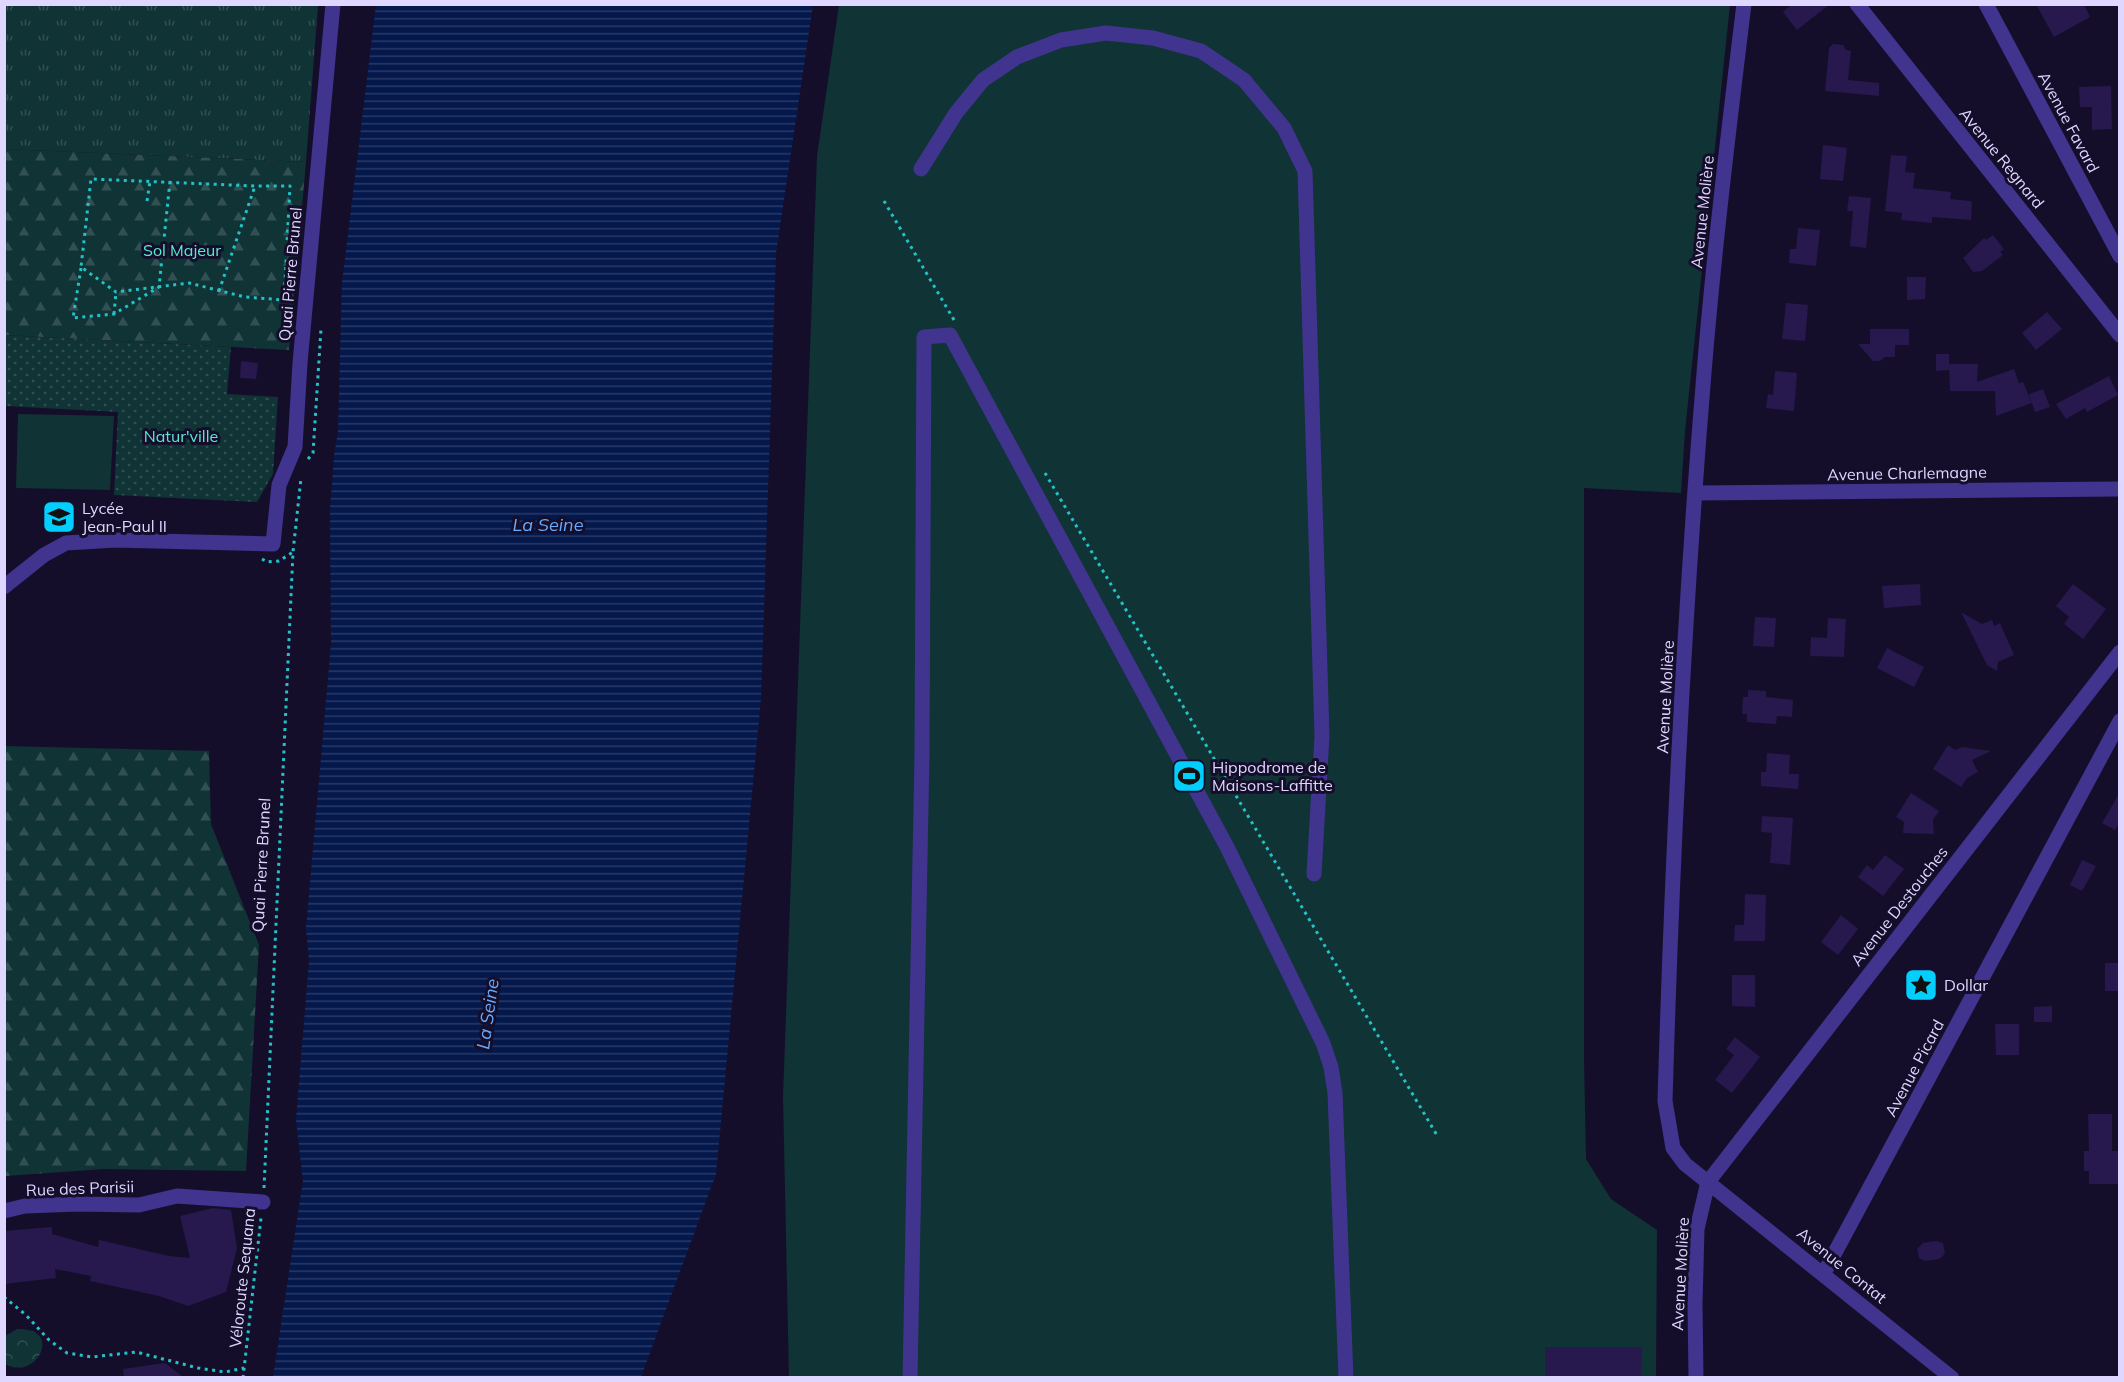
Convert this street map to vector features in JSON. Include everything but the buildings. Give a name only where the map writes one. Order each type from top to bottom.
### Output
[{"type":"street","name":"Quai Pierre Brunel","points":[[4,587],[44,555],[66,543],[115,540],[273,544],[279,485],[295,447],[305,302],[333,4]]},
{"type":"street","name":"Avenue Molière","points":[[1696,1377],[1697,1229],[1708,1182],[1685,1164],[1673,1148],[1665,1101],[1671,905],[1704,371],[1744,4]]},
{"type":"street","name":"Avenue Regnard","points":[[1857,4],[2120,335]]},
{"type":"street","name":"Avenue Favard","points":[[1986,4],[2120,256]]},
{"type":"street","points":[[921,169],[956,113],[984,80],[1017,57],[1061,40],[1106,33],[1153,38],[1201,51],[1244,80],[1284,128],[1305,171],[1322,736],[1314,874]]},
{"type":"street","points":[[910,1377],[922,754],[924,337],[950,335],[1227,847],[1323,1043],[1331,1067],[1335,1093],[1346,1377]]},
{"type":"street","name":"Avenue Charlemagne","points":[[1695,493],[2120,489]]},
{"type":"street","name":"Avenue Destouches","points":[[1708,1182],[2120,652]]},
{"type":"street","name":"Avenue Picard","points":[[1824,1273],[2120,721]]},
{"type":"street","name":"Avenue Contat","points":[[1708,1182],[1952,1377]]},
{"type":"street","name":"Rue des Parisii","points":[[5,1209],[78,1204],[139,1205],[177,1196],[263,1202]]},
{"type":"path","points":[[159,287],[114,314],[73,318],[92,179],[290,186],[284,300]]},
{"type":"path","points":[[147,201],[150,181]]},
{"type":"path","points":[[159,287],[170,181]]},
{"type":"path","points":[[219,291],[255,186]]},
{"type":"path","points":[[884,201],[957,325]]},
{"type":"path","points":[[81,267],[116,292],[189,283],[245,297],[305,302]]},
{"type":"path","points":[[114,314],[116,292]]},
{"type":"path","points":[[1042,469],[1438,1137]]},
{"type":"path","name":"Quai Pierre Brunel","points":[[265,1180],[292,552]]},
{"type":"path","name":"Véloroute Sequana","points":[[243,1377],[265,1180]]},
{"type":"path","points":[[4,1297],[26,1315],[49,1340],[67,1353],[92,1357],[136,1352],[198,1368],[225,1372],[244,1368]]},
{"type":"green space","points":[[5,5],[318,5],[306,162],[5,149]]},
{"type":"green space","name":"Hippodrome de Maisons-Laffitte","points":[[839,5],[1730,5],[1685,431],[1681,493],[1584,488],[1586,1159],[1611,1199],[1657,1230],[1656,1377],[789,1377],[783,1097],[817,156]]},
{"type":"green space","name":"Sol Majeur","points":[[4,149],[306,162],[289,350],[5,335]]},
{"type":"green space","name":"Natur'ville","points":[[4,335],[231,347],[227,394],[278,397],[273,474],[257,502],[114,495],[118,412],[5,406]]},
{"type":"green space","points":[[18,414],[114,416],[110,490],[16,488]]},
{"type":"green space","points":[[4,746],[209,751],[211,824],[259,945],[246,1171],[104,1169],[5,1176]]},
{"type":"green space","points":[[17,1329],[31,1331],[39,1336],[42,1344],[41,1352],[35,1360],[27,1366],[17,1368],[5,1364],[5,1336]]},
{"type":"water","name":"La Seine","points":[[376,5],[813,5],[776,253],[761,698],[716,1174],[641,1377],[273,1377],[303,1181],[296,1120],[309,961],[306,928],[331,644],[330,511],[338,431],[342,283]]},
{"type":"place","name":"Lycée Jean-Paul II","points":[[59,517]]},
{"type":"place","name":"Hippodrome de Maisons-Laffitte","points":[[1189,776]]},
{"type":"place","name":"Dollar","points":[[1921,985]]}]
